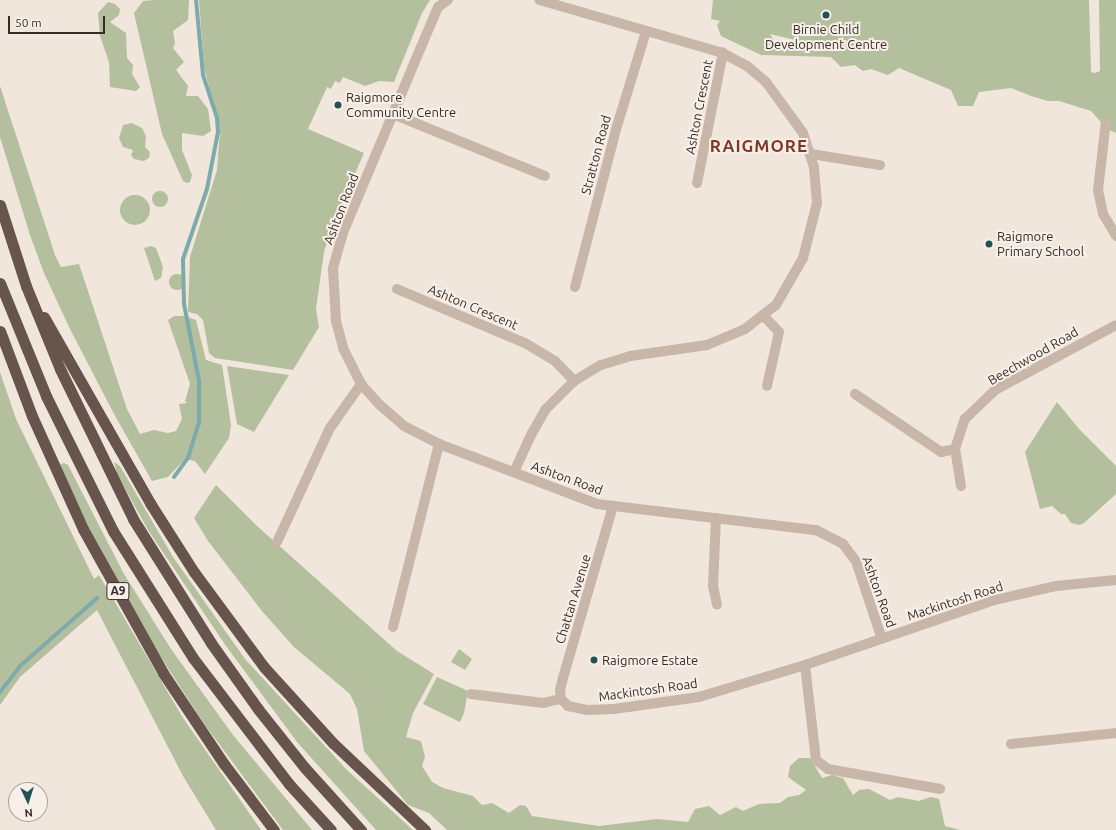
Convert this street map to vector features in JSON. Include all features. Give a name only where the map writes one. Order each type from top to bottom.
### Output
[{"type":"highway","points":[[0,205],[26,286],[60,369],[137,525],[210,643],[258,710],[305,768],[361,830]]},
{"type":"highway","name":"A9","points":[[0,283],[46,396],[113,531],[193,658],[288,784],[331,830]]},
{"type":"highway","points":[[26,286],[150,502],[194,572],[264,667],[333,743],[425,830]]},
{"type":"highway","name":"A9","points":[[0,330],[32,416],[83,529],[163,674],[224,764],[274,830]]},
{"type":"street","name":"Ashton Road","points":[[448,0],[438,7],[343,233],[334,268],[336,321],[343,348],[361,384],[380,405],[404,426],[439,444],[597,504],[816,530],[843,544],[856,561],[882,639]]},
{"type":"street","points":[[540,0],[723,54]]},
{"type":"street","name":"Stratton Road","points":[[575,287],[617,126],[646,32]]},
{"type":"street","name":"Ashton Crescent","points":[[514,472],[532,433],[546,410],[574,381],[601,365],[630,356],[707,345],[745,329],[776,305],[804,258],[815,220],[816,203],[812,154],[801,129],[766,82],[747,66],[723,54],[697,182]]},
{"type":"street","points":[[393,114],[545,176]]},
{"type":"street","points":[[1106,121],[1098,190],[1103,214],[1116,236]]},
{"type":"street","points":[[812,154],[880,165]]},
{"type":"street","name":"Ashton Crescent","points":[[397,289],[525,343],[555,362],[574,381]]},
{"type":"street","points":[[764,315],[779,332],[767,386]]},
{"type":"street","name":"Beechwood Road","points":[[961,486],[956,449],[965,419],[995,390],[1116,325]]},
{"type":"street","points":[[277,542],[330,428],[361,384]]},
{"type":"street","points":[[855,394],[941,452],[956,449]]},
{"type":"street","points":[[393,627],[439,444]]},
{"type":"street","name":"Chattan Avenue","points":[[561,699],[560,690],[563,678],[613,506]]},
{"type":"street","points":[[716,518],[713,586],[717,606]]},
{"type":"street","name":"Mackintosh Road","points":[[561,699],[568,706],[587,710],[673,702],[730,689],[995,600],[1056,586],[1116,580]]},
{"type":"street","points":[[805,664],[816,760],[828,768],[940,789]]},
{"type":"street","points":[[471,694],[543,703],[561,699]]},
{"type":"street","points":[[1011,744],[1116,733]]},
{"type":"green space","points":[[189,0],[188,20],[173,31],[175,43],[173,48],[184,62],[176,70],[188,86],[186,96],[198,96],[208,109],[211,131],[203,136],[182,133],[182,150],[192,175],[190,182],[187,183],[183,181],[162,134],[134,13],[143,1]]},
{"type":"green space","points":[[199,0],[430,0],[422,13],[394,82],[379,81],[365,86],[343,77],[340,83],[335,81],[331,89],[327,87],[308,129],[364,153],[332,226],[324,252],[316,309],[319,327],[293,370],[215,358],[209,353],[203,320],[197,314],[188,312],[190,257],[217,170],[220,131],[204,67]]},
{"type":"green space","points":[[713,0],[1089,0],[1091,72],[1095,73],[1100,71],[1099,0],[1116,0],[1116,133],[1107,129],[1091,111],[1059,101],[1048,101],[1011,88],[979,92],[973,106],[958,106],[951,90],[899,68],[888,75],[871,69],[863,71],[855,65],[841,67],[831,57],[761,55],[721,36],[717,25],[720,21],[711,19]],"holes":[[[770,34],[807,42],[804,50],[774,41]]]},
{"type":"green space","points":[[108,2],[115,4],[120,9],[119,15],[110,22],[126,33],[127,58],[133,65],[132,74],[140,87],[136,91],[110,87],[109,62],[100,36],[98,13]]},
{"type":"green space","points":[[0,86],[55,255],[61,267],[79,264],[127,409],[140,434],[154,430],[168,433],[176,431],[182,419],[179,404],[187,403],[185,401],[190,384],[168,320],[174,316],[184,316],[196,320],[206,360],[222,365],[231,425],[229,438],[205,474],[195,461],[185,459],[168,477],[152,481],[114,414],[69,327],[44,273],[30,235],[0,137]]},
{"type":"green space","points":[[132,123],[142,128],[146,136],[145,147],[150,152],[149,158],[144,161],[134,159],[131,155],[133,150],[123,147],[119,138],[123,125]]},
{"type":"green space","points":[[160,191],[167,196],[168,199],[163,206],[160,207],[153,202],[152,199],[157,192]]},
{"type":"green space","points":[[135,195],[141,196],[149,204],[149,216],[141,224],[135,225],[129,224],[121,216],[120,210],[121,204],[129,196]]},
{"type":"green space","points":[[151,246],[156,248],[163,267],[161,278],[155,281],[144,248]]},
{"type":"green space","points":[[174,274],[180,274],[185,279],[183,288],[180,290],[174,290],[169,285],[169,279]]},
{"type":"green space","points":[[227,366],[289,375],[254,432],[237,424]]},
{"type":"green space","points":[[0,372],[16,419],[94,579],[99,575],[183,718],[261,830],[216,830],[183,776],[97,610],[20,677],[0,705]]},
{"type":"green space","points":[[1057,402],[1079,429],[1116,466],[1116,494],[1084,523],[1079,525],[1071,523],[1065,514],[1061,514],[1052,506],[1040,509],[1025,452]]},
{"type":"green space","points":[[114,462],[120,466],[173,557],[245,659],[347,770],[413,830],[376,830],[297,742],[226,646],[148,530],[117,474]]},
{"type":"green space","points":[[64,463],[68,465],[124,574],[171,649],[233,735],[312,830],[283,830],[205,725],[149,639],[90,530],[60,469],[61,464]]},
{"type":"green space","points":[[216,485],[257,526],[397,651],[434,674],[413,713],[406,737],[421,741],[425,757],[422,766],[432,782],[443,788],[473,796],[482,805],[492,803],[509,813],[520,805],[526,806],[532,816],[599,826],[657,819],[688,822],[695,809],[709,806],[720,815],[736,807],[743,811],[759,804],[780,803],[788,797],[799,795],[806,790],[788,777],[790,766],[799,758],[810,758],[822,778],[832,775],[843,778],[853,795],[859,790],[869,789],[890,800],[898,797],[919,801],[931,797],[939,799],[945,826],[960,830],[447,830],[429,813],[408,805],[364,751],[357,709],[350,694],[294,647],[262,611],[208,541],[194,518]]},
{"type":"green space","points":[[459,649],[472,659],[465,670],[451,662]]},
{"type":"green space","points":[[437,677],[468,691],[464,713],[460,722],[423,704]]},
{"type":"waterway","points":[[174,477],[188,458],[199,421],[199,381],[184,304],[183,259],[207,189],[218,132],[217,118],[203,75],[196,0]]},
{"type":"waterway","points":[[0,692],[20,666],[97,598]]},
{"type":"place","name":"Birnie Child Development Centre","points":[[826,15]]},
{"type":"place","name":"Raigmore Community Centre","points":[[338,105]]},
{"type":"place","name":"Raigmore Primary School","points":[[989,244]]},
{"type":"place","name":"Raigmore Estate","points":[[594,660]]},
{"type":"district","name":"RAIGMORE","points":[[759,146]]}]
